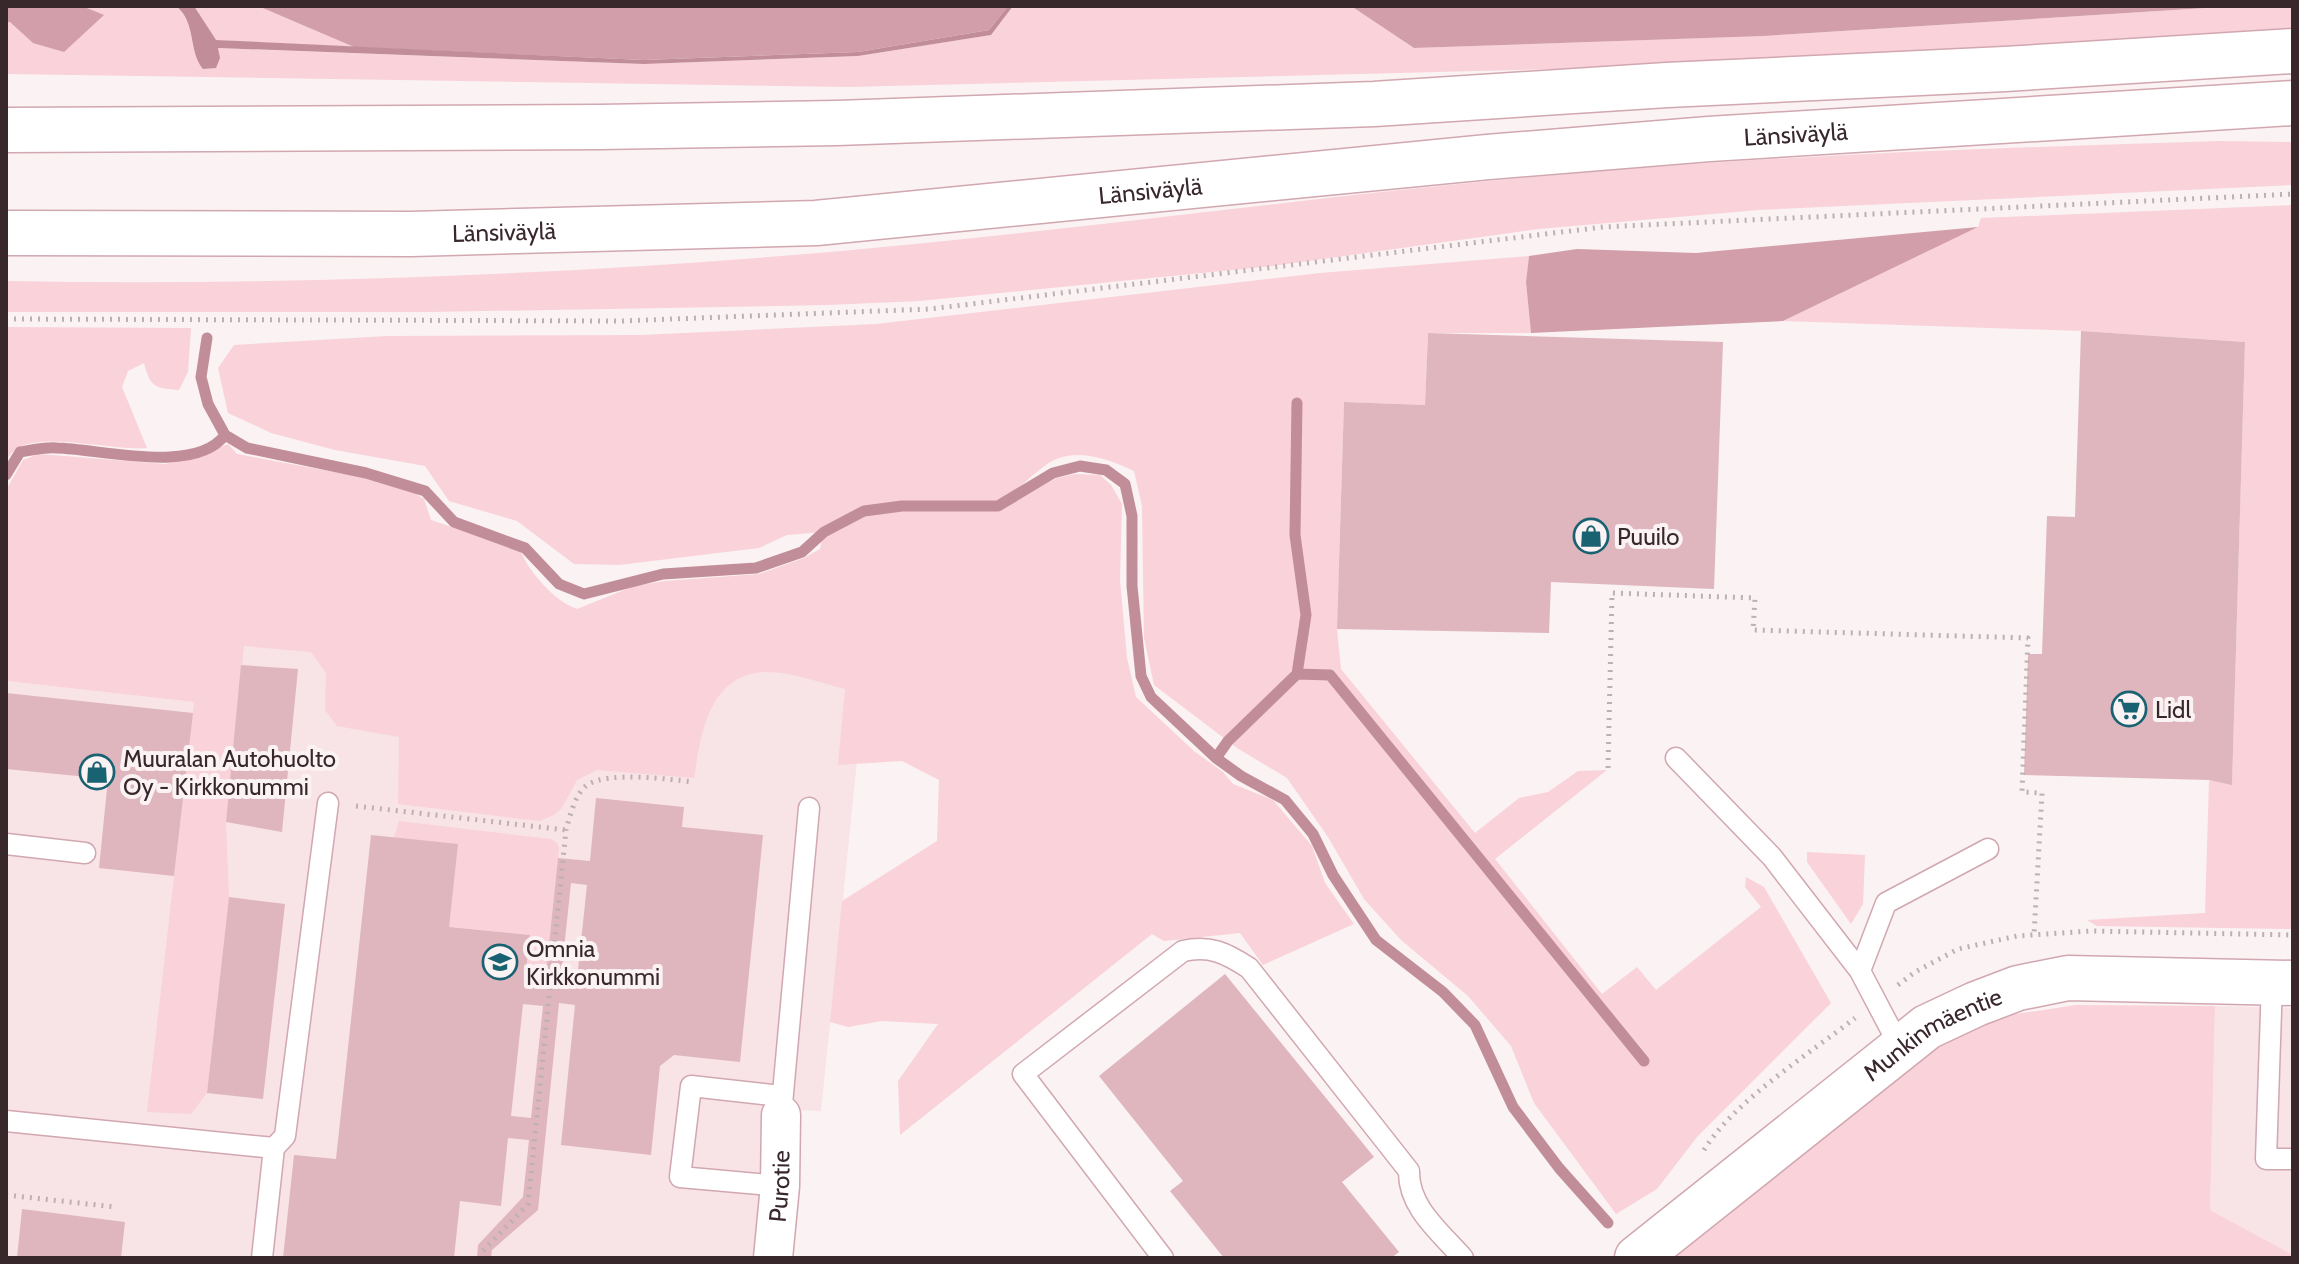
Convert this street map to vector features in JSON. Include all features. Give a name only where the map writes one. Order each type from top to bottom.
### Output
[{"type":"main road","points":[[6,130],[837,123],[1374,104],[2293,51]]},
{"type":"main road","name":"Länsiväylä","points":[[6,233],[411,234],[816,223],[1504,155],[1709,139],[2293,103]]},
{"type":"main road","name":"Munkinmäentie","points":[[1637,1258],[1900,1047],[1927,1027],[1976,1004],[2018,988],[2068,978],[2282,983]]},
{"type":"street","name":"Purotie","points":[[773,1258],[780,1186],[781,1106]]},
{"type":"lane","points":[[1676,758],[1772,857],[1860,971],[1900,1047]]},
{"type":"lane","points":[[262,1258],[274,1148],[285,1136],[328,803]]},
{"type":"lane","points":[[780,1186],[680,1177],[691,1086],[781,1106],[809,808]]},
{"type":"lane","points":[[6,844],[85,853]]},
{"type":"lane","points":[[1860,971],[1886,903],[1988,849]]},
{"type":"lane","points":[[1163,1258],[1023,1074],[1183,951],[1202,947],[1226,953],[1249,968],[1409,1171],[1409,1186],[1414,1201],[1463,1258]]},
{"type":"lane","points":[[2282,983],[2266,1159],[2293,1159]]},
{"type":"lane","points":[[6,1121],[274,1148]]},
{"type":"path","points":[[6,319],[621,321],[930,309],[1603,227],[2293,194]]},
{"type":"path","points":[[1608,768],[1612,593],[1755,598],[1753,630],[2028,638],[2022,792],[2042,793],[2034,935]]},
{"type":"path","points":[[481,1258],[481,1253],[528,1204],[566,830],[574,805],[586,786],[605,778],[693,782]]},
{"type":"path","points":[[328,803],[566,830]]},
{"type":"path","points":[[6,1195],[116,1207]]},
{"type":"shaded area","points":[[6,6],[82,6],[104,15],[64,52],[33,43],[10,22],[6,22]]},
{"type":"shaded area","points":[[82,6],[176,6],[187,19],[204,69],[216,67],[217,48],[644,64],[858,56],[991,35],[1013,6],[1351,6],[1414,48],[1764,36],[2237,6],[2293,6],[2293,34],[1636,67],[849,87],[6,74],[6,22],[10,21],[33,43],[103,16]]},
{"type":"shaded area","points":[[176,6],[194,6],[216,40],[643,60],[858,52],[989,30],[1008,6],[1013,6],[991,35],[858,56],[644,64],[218,48],[220,58],[216,68],[203,69],[195,54],[187,20]]},
{"type":"shaded area","points":[[194,6],[258,6],[354,47],[215,40]]},
{"type":"shaded area","points":[[258,6],[1008,6],[989,30],[858,52],[643,60],[354,47]]},
{"type":"shaded area","points":[[1351,6],[2237,6],[1764,36],[1414,48]]},
{"type":"shaded area","points":[[2220,141],[2293,142],[2293,185],[1759,210],[1538,229],[1272,266],[919,301],[430,312],[6,312],[6,281],[320,280],[633,267],[842,251],[1440,186],[1640,168],[1857,154]]},
{"type":"shaded area","points":[[2293,205],[2293,929],[2097,926],[2087,920],[2205,913],[2209,780],[2232,784],[2245,342],[2081,331],[1783,321],[1978,227],[1981,218]]},
{"type":"shaded area","points":[[1978,227],[1783,321],[1531,333],[1526,282],[1529,256],[1577,249],[1696,253]]},
{"type":"shaded area","points":[[1529,256],[1526,282],[1531,333],[1428,333],[1425,405],[1344,402],[1337,629],[1341,669],[1475,833],[1519,798],[1548,792],[1578,771],[1607,770],[1495,859],[1602,994],[1637,967],[1656,990],[1761,907],[1745,887],[1746,877],[1764,887],[1831,1003],[1697,1137],[1657,1189],[1616,1214],[1534,1103],[1511,1046],[1468,996],[1401,940],[1364,899],[1328,837],[1287,778],[1237,748],[1154,685],[1144,638],[1142,506],[1134,471],[1084,455],[1048,463],[1001,505],[1057,478],[1075,474],[1100,475],[1111,485],[1122,504],[1120,580],[1127,658],[1136,697],[1233,784],[1273,800],[1312,846],[1325,883],[1354,924],[1263,965],[1240,933],[1164,941],[1152,934],[900,1135],[898,1081],[938,1024],[882,1021],[848,1027],[830,1022],[842,901],[937,841],[939,780],[902,761],[838,765],[845,689],[787,674],[767,672],[747,675],[720,694],[711,709],[700,743],[694,778],[597,770],[577,780],[562,808],[540,821],[398,804],[399,737],[337,726],[325,710],[326,673],[311,652],[244,646],[226,822],[229,898],[207,1093],[191,1114],[147,1112],[194,702],[6,681],[6,490],[23,460],[39,454],[165,464],[199,456],[228,444],[237,454],[400,484],[424,499],[431,520],[520,550],[543,585],[560,600],[577,609],[634,586],[759,574],[820,549],[824,532],[787,535],[759,548],[619,565],[574,564],[517,521],[449,501],[425,466],[335,450],[271,433],[228,413],[218,368],[234,345],[387,336],[642,335],[876,324],[1320,273]]},
{"type":"shaded area","points":[[6,327],[191,328],[188,372],[179,390],[155,385],[144,363],[128,371],[122,387],[147,448],[33,443],[18,448],[6,460]]},
{"type":"shaded area","name":"Omnia Kirkkonummi","points":[[205,602],[866,674],[821,1111],[767,1109],[756,1258],[6,1258],[6,681],[194,702]]},
{"type":"shaded area","points":[[399,821],[551,839],[557,843],[559,848],[545,982],[525,980],[530,935],[449,927],[394,838]]},
{"type":"shaded area","points":[[1807,852],[1865,855],[1863,904],[1851,924],[1807,862]]},
{"type":"shaded area","points":[[2076,1005],[2215,1006],[2210,1210],[2293,1255],[2293,1258],[1667,1258],[1924,1048],[2003,1016]]},
{"type":"shaded area","points":[[2215,1006],[2293,1008],[2293,1255],[2210,1210]]},
{"type":"building","points":[[2081,331],[2245,342],[2232,785],[2209,780],[2024,775],[2028,654],[2042,654],[2047,516],[2075,517]]},
{"type":"building","points":[[1428,333],[1723,342],[1714,589],[1551,582],[1549,633],[1337,629],[1344,402],[1425,405]]},
{"type":"building","points":[[241,665],[298,669],[282,832],[226,822]]},
{"type":"building","points":[[6,693],[193,713],[174,876],[99,868],[108,779],[6,769]]},
{"type":"building","points":[[596,798],[684,807],[682,827],[763,835],[740,1062],[674,1055],[660,1066],[651,1155],[561,1145],[575,1005],[559,1003],[538,1210],[492,1250],[491,1258],[477,1258],[478,1245],[523,1197],[529,1140],[508,1138],[501,1206],[460,1201],[454,1258],[283,1258],[294,1155],[336,1159],[371,835],[458,844],[449,927],[530,935],[525,980],[545,982],[558,858],[590,861]],"holes":[[[571,883],[587,885],[577,979],[561,977]],[[523,1004],[543,1006],[531,1118],[511,1116]]]},
{"type":"building","points":[[229,897],[285,904],[263,1099],[207,1093]]},
{"type":"building","points":[[1225,974],[1374,1157],[1342,1182],[1399,1252],[1391,1258],[1224,1258],[1170,1191],[1183,1181],[1099,1076]]},
{"type":"building","points":[[22,1209],[125,1222],[121,1258],[17,1258]]},
{"type":"waterway","points":[[207,338],[201,377],[208,404],[225,435],[247,448],[366,473],[425,491],[454,522],[525,548],[559,584],[584,594],[663,574],[756,568],[802,552],[824,532],[864,511],[902,506],[998,506],[1053,473],[1080,466],[1106,470],[1125,484],[1132,516],[1132,586],[1141,676],[1151,697],[1216,758],[1285,800],[1313,834],[1333,875],[1376,940],[1443,992],[1475,1025],[1513,1107],[1559,1168],[1608,1223]]},
{"type":"waterway","points":[[1216,758],[1228,741],[1297,674],[1306,615],[1295,535],[1297,403]]},
{"type":"waterway","points":[[6,475],[20,452],[52,448],[170,457],[211,447],[225,435]]},
{"type":"waterway","points":[[1297,674],[1330,675],[1644,1061]]},
{"type":"place","name":"Puuilo","points":[[1591,536]]},
{"type":"place","name":"Lidl","points":[[2129,709]]},
{"type":"place","name":"Muuralan Autohuolto Oy - Kirkkonummi","points":[[97,772]]},
{"type":"place","name":"Omnia Kirkkonummi","points":[[500,962]]}]
